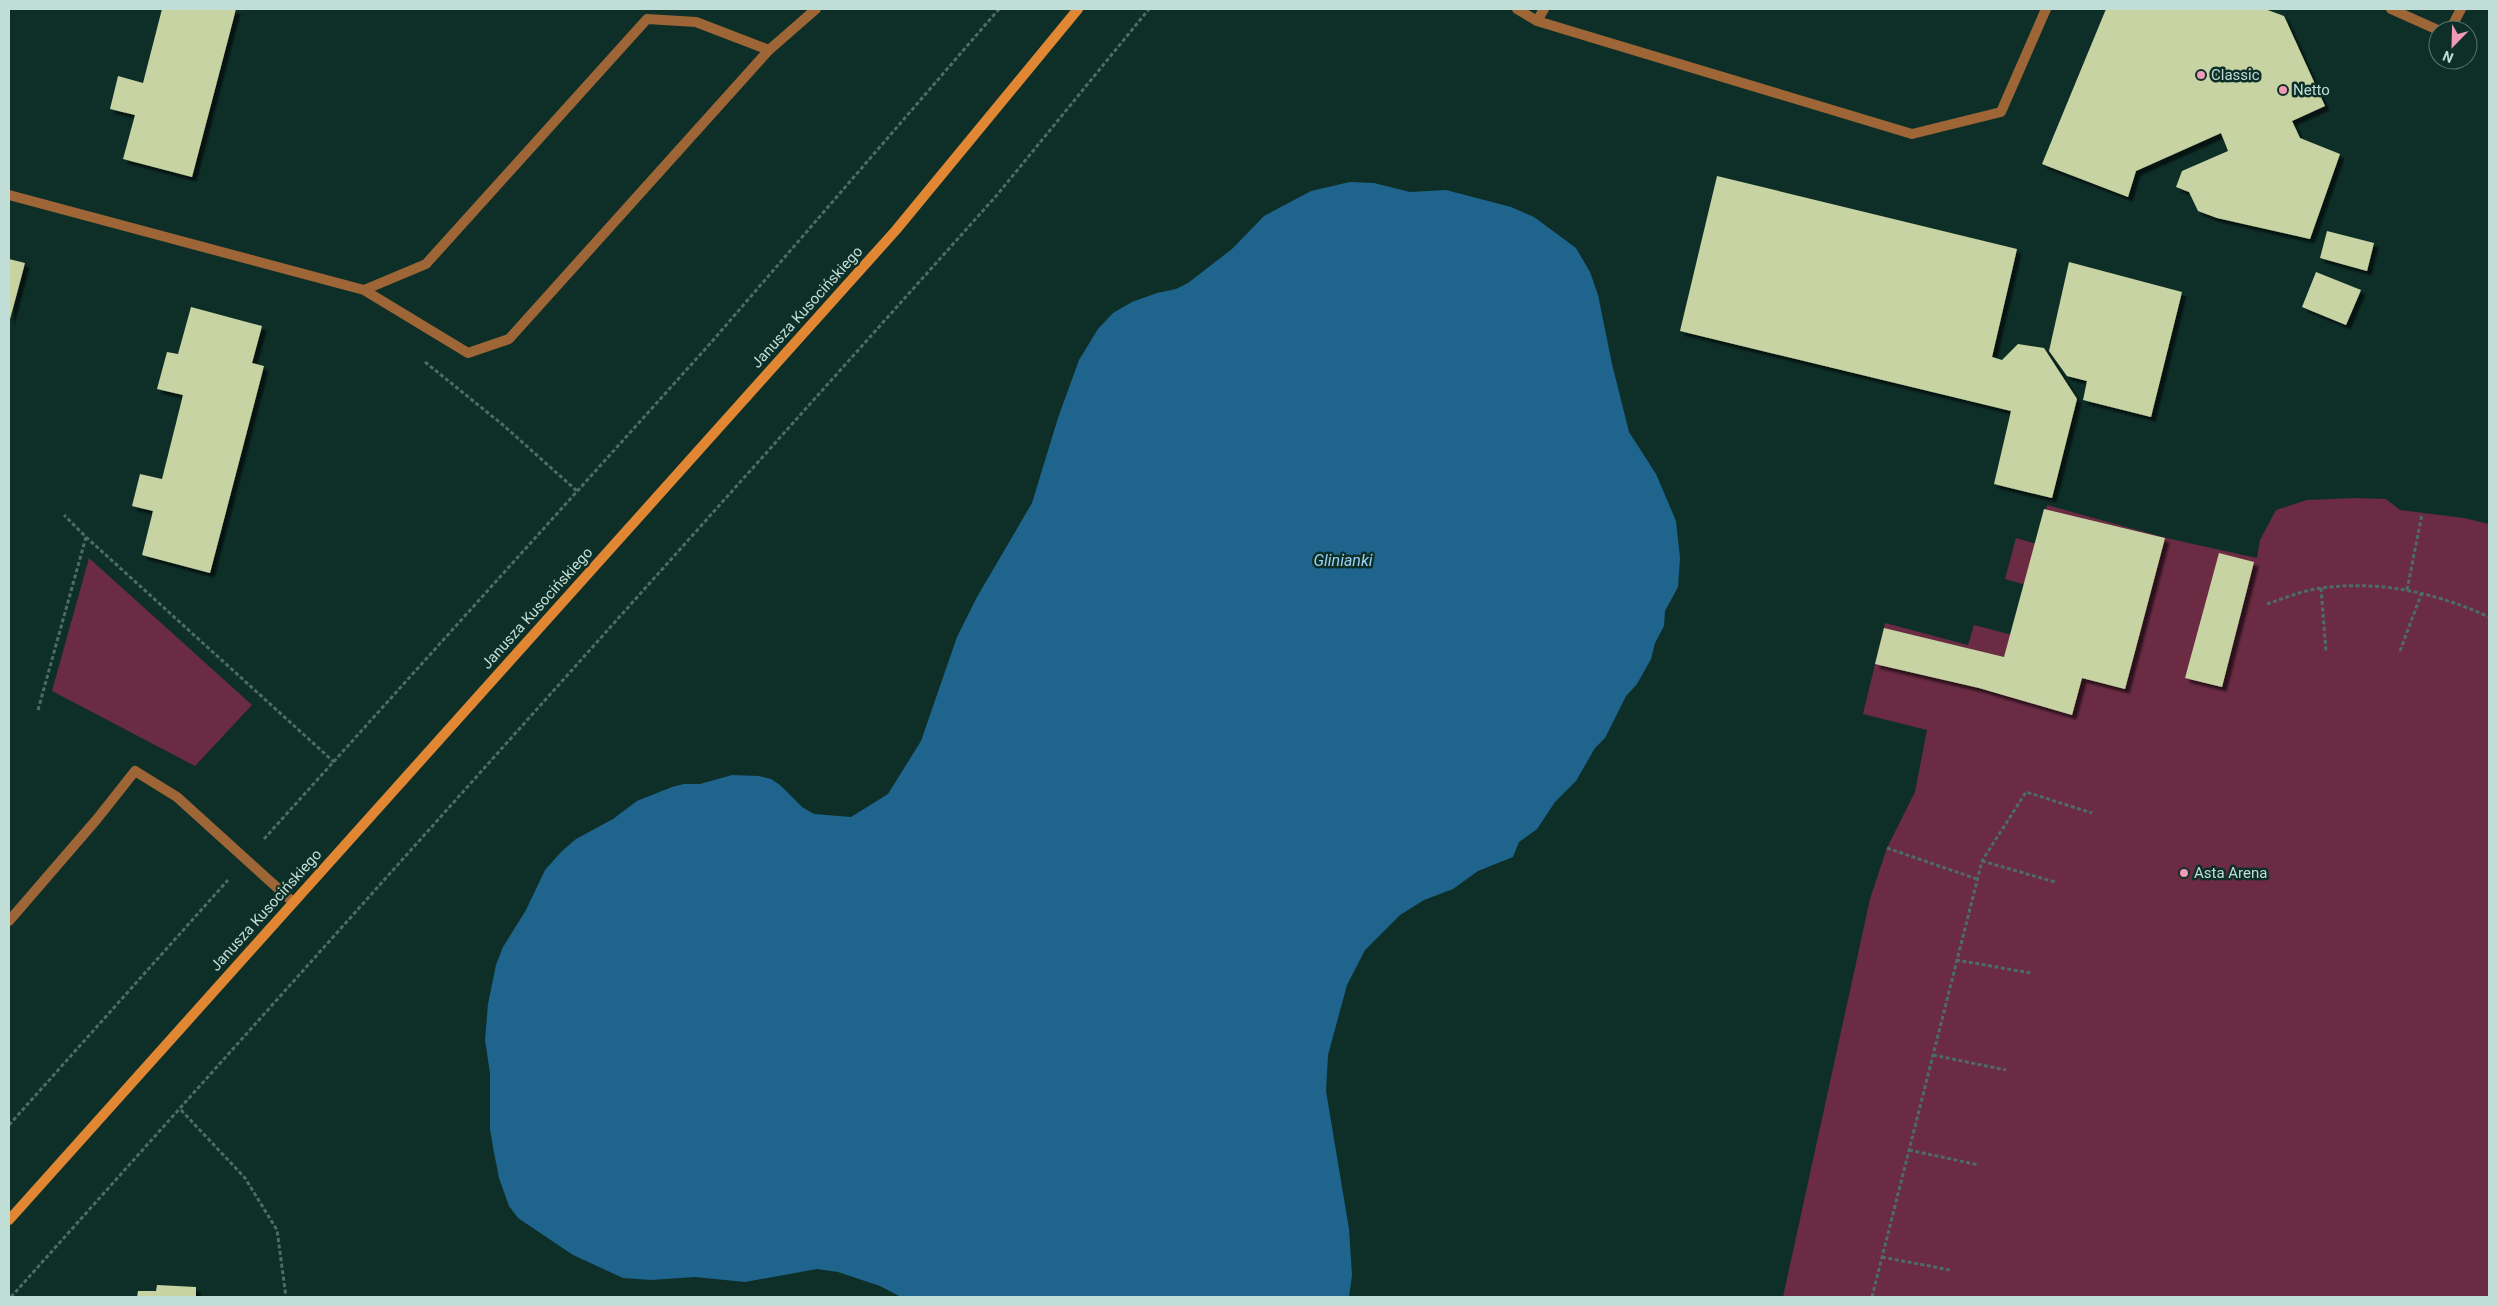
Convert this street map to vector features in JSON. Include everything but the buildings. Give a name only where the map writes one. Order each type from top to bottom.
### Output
[{"type":"street","name":"Janusza Kusocińskiego","points":[[9,1220],[896,230],[1078,9]]},
{"type":"lane","points":[[9,195],[364,290],[468,353],[510,339],[769,50],[816,9]]},
{"type":"lane","points":[[1516,9],[1537,21],[1912,134],[2001,112],[2046,9]]},
{"type":"lane","points":[[1537,21],[1544,9]]},
{"type":"lane","points":[[2391,9],[2428,26]]},
{"type":"lane","points":[[364,290],[426,264],[647,19],[696,22],[769,50]]},
{"type":"lane","points":[[9,921],[136,771],[177,798],[245,861],[293,902]]},
{"type":"path","points":[[9,1125],[714,338],[999,9]]},
{"type":"path","points":[[11,1297],[997,195],[1149,9]]},
{"type":"path","points":[[420,358],[503,425],[577,491]]},
{"type":"path","points":[[2407,590],[2422,514]]},
{"type":"path","points":[[64,515],[334,762]]},
{"type":"path","points":[[38,710],[86,537]]},
{"type":"path","points":[[2267,604],[2321,588],[2372,586],[2422,592],[2489,617]]},
{"type":"path","points":[[2321,588],[2326,651]]},
{"type":"path","points":[[2400,651],[2422,592]]},
{"type":"path","points":[[1872,1297],[1982,861],[2026,792],[2092,813]]},
{"type":"path","points":[[1887,848],[1977,879]]},
{"type":"path","points":[[1982,861],[2055,882]]},
{"type":"path","points":[[1956,960],[2030,973]]},
{"type":"path","points":[[1933,1056],[2006,1070]]},
{"type":"path","points":[[180,1110],[244,1178],[278,1230],[286,1297]]},
{"type":"path","points":[[1909,1150],[1979,1165]]},
{"type":"path","points":[[1882,1257],[1950,1270]]},
{"type":"shaded area","name":"Asta Arena","points":[[2386,499],[2400,510],[2464,518],[2489,524],[2489,1297],[1783,1297],[1870,899],[1887,848],[1915,792],[1927,730],[1863,714],[1885,623],[1968,645],[1974,625],[2012,635],[2026,585],[2005,579],[2016,538],[2037,544],[2047,505],[2166,538],[2257,558],[2260,540],[2276,510],[2307,500]]},
{"type":"shaded area","points":[[89,558],[252,705],[195,766],[52,691]]},
{"type":"water","name":"Glinianki","points":[[1350,182],[1374,183],[1410,192],[1446,190],[1511,207],[1534,217],[1576,248],[1590,272],[1598,295],[1612,364],[1629,432],[1656,474],[1676,521],[1680,558],[1678,587],[1665,611],[1664,626],[1655,643],[1651,659],[1637,684],[1626,696],[1605,738],[1595,748],[1576,781],[1555,802],[1537,829],[1519,842],[1513,857],[1478,871],[1453,889],[1424,900],[1400,915],[1365,950],[1347,985],[1328,1055],[1326,1091],[1349,1229],[1352,1275],[1349,1297],[901,1297],[880,1286],[838,1272],[817,1269],[745,1282],[695,1277],[651,1280],[623,1278],[573,1255],[518,1218],[509,1206],[499,1178],[493,1147],[490,1129],[490,1073],[485,1040],[488,1004],[496,965],[503,947],[526,910],[545,870],[576,839],[613,819],[637,801],[684,784],[700,784],[732,775],[759,776],[771,779],[780,785],[802,807],[814,814],[851,817],[888,794],[921,741],[957,637],[977,597],[1032,503],[1058,418],[1079,360],[1098,329],[1113,313],[1132,302],[1157,293],[1176,289],[1188,283],[1232,249],[1264,216],[1311,191]]},
{"type":"place","name":"Classic","points":[[2201,75]]},
{"type":"place","name":"Netto","points":[[2283,90]]},
{"type":"place","name":"Asta Arena","points":[[2184,873]]}]
